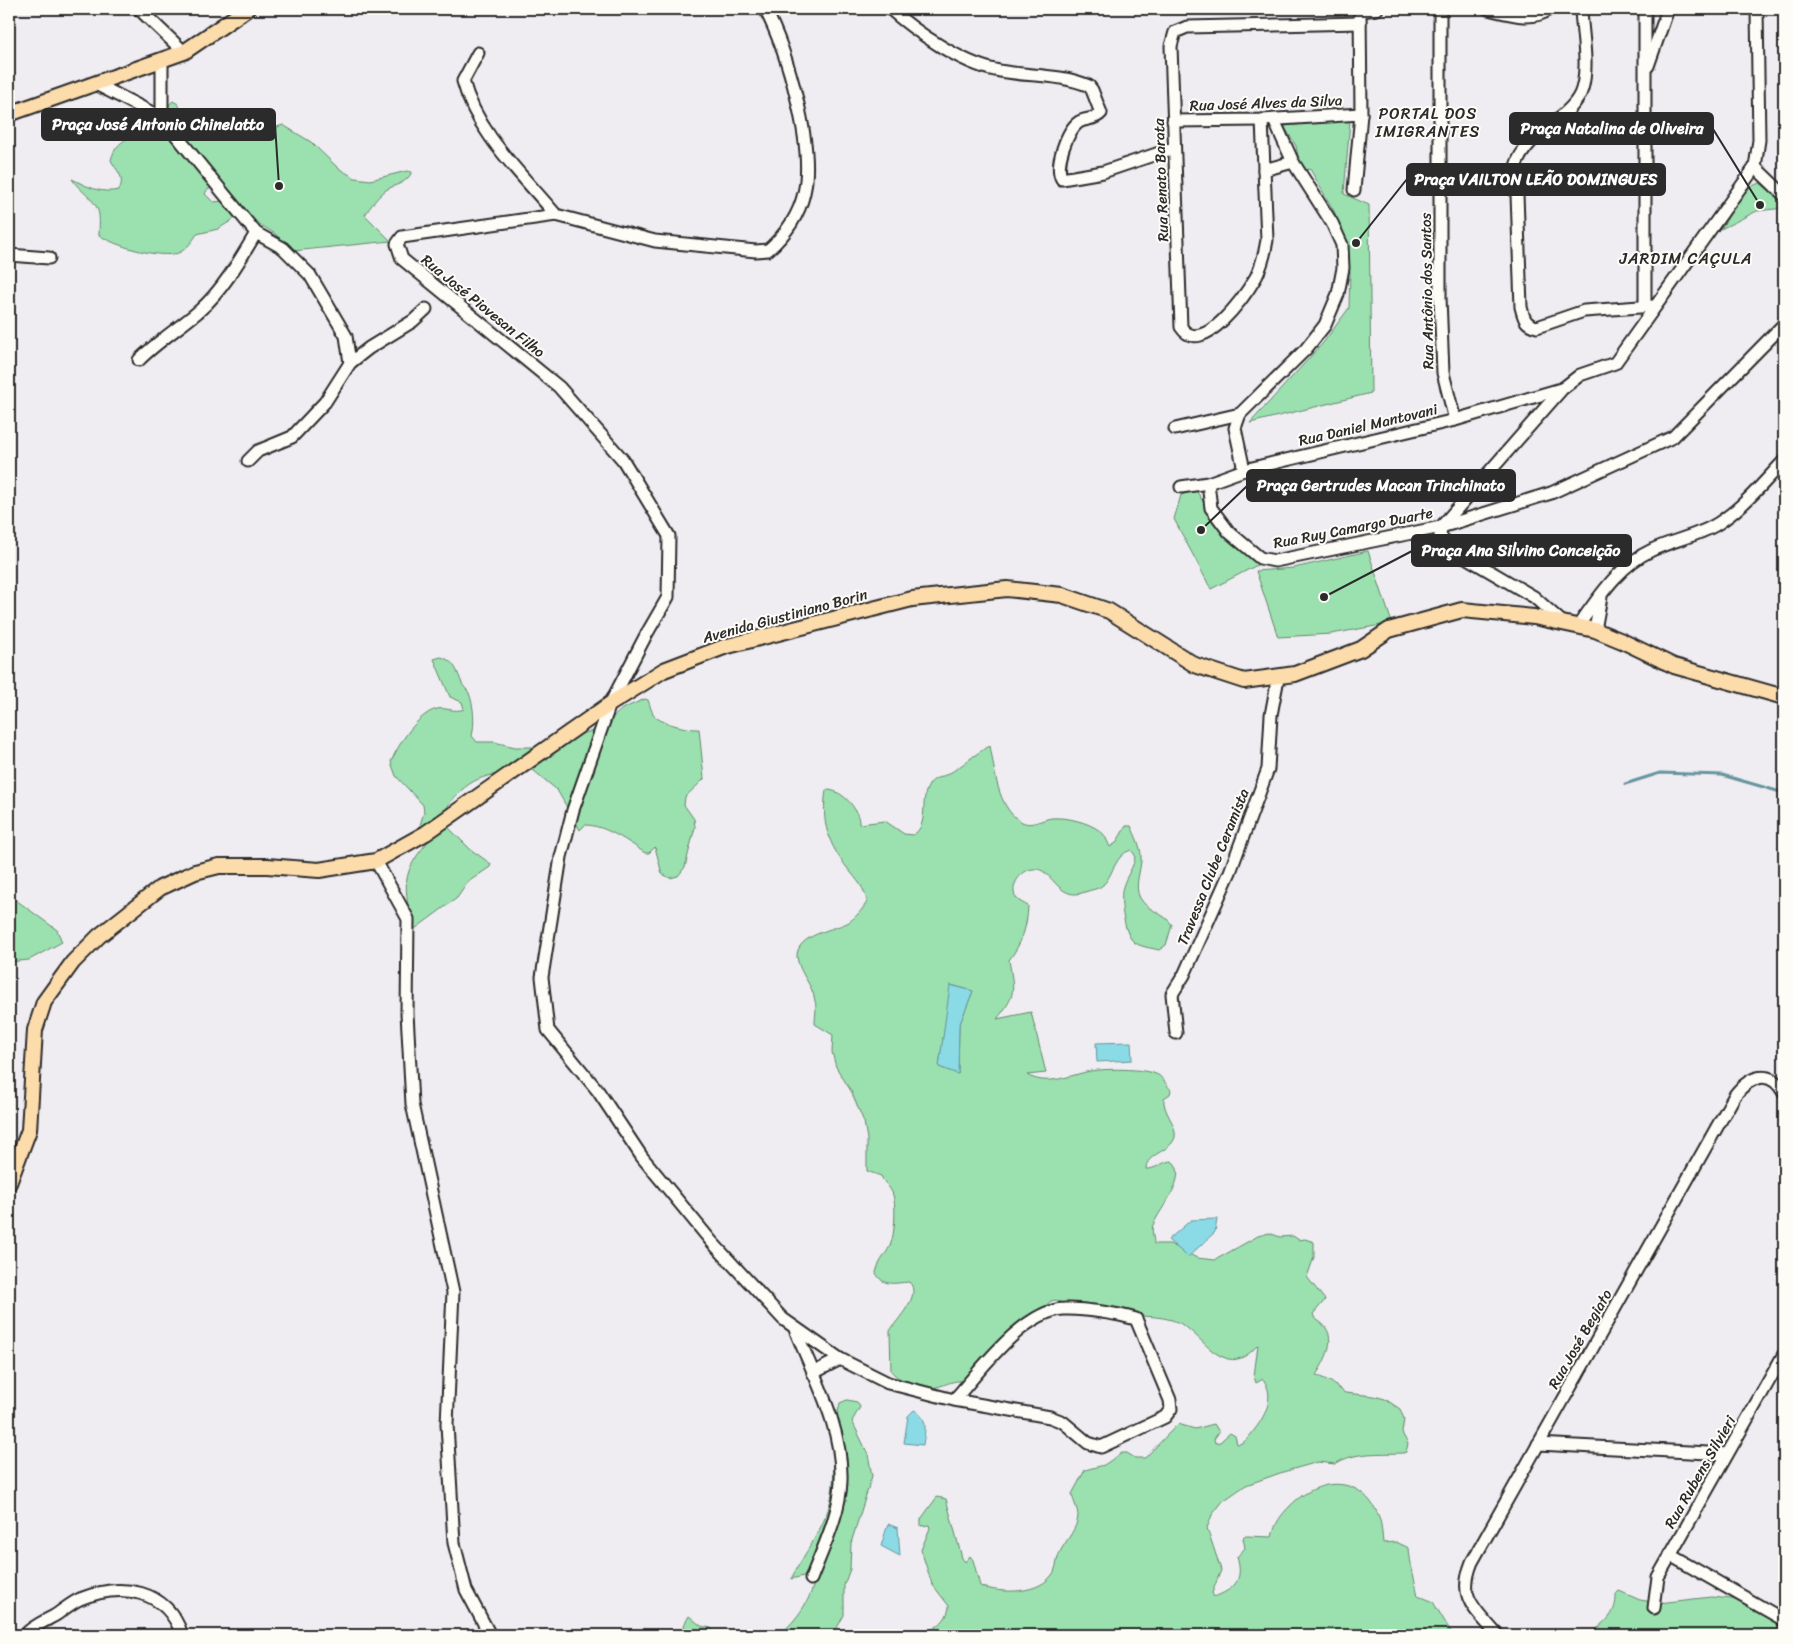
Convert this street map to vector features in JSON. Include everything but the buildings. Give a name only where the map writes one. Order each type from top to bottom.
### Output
[{"type":"main road","points":[[9,114],[162,62],[184,52],[237,18],[247,9]]},
{"type":"main road","name":"Avenida Giustiniano Borin","points":[[9,1183],[29,1130],[35,1030],[44,1002],[73,962],[99,936],[160,888],[195,872],[219,866],[267,866],[319,870],[376,861],[426,833],[610,704],[664,670],[724,647],[912,599],[1008,589],[1062,595],[1109,611],[1195,665],[1244,680],[1278,678],[1295,674],[1361,649],[1389,630],[1462,610],[1534,617],[1595,630],[1622,640],[1674,666],[1784,697]]},
{"type":"street","points":[[139,9],[184,52]]},
{"type":"street","name":"Rua José Piovesan Filho","points":[[610,704],[646,634],[668,597],[669,536],[623,460],[559,387],[402,259],[397,244],[402,237],[556,215],[655,241],[756,251],[768,250],[778,241],[791,224],[804,193],[806,168],[802,129],[791,72],[776,30],[765,9]]},
{"type":"street","points":[[890,9],[941,48],[994,70],[1052,77],[1089,86],[1100,113],[1097,117],[1082,121],[1074,129],[1059,159],[1062,179],[1103,172],[1174,148]]},
{"type":"street","points":[[1354,190],[1361,114],[1360,10],[1377,9]]},
{"type":"street","name":"Rua Antônio dos Santos","points":[[1440,9],[1440,298],[1443,373],[1455,420]]},
{"type":"street","points":[[1488,9],[1521,16],[1542,15],[1550,9]]},
{"type":"street","points":[[1581,9],[1584,77],[1582,91],[1574,103],[1519,154],[1516,166],[1521,307],[1524,320],[1529,325],[1537,327],[1584,311],[1649,306]]},
{"type":"street","points":[[1645,9],[1643,38],[1646,70],[1649,306]]},
{"type":"street","points":[[1646,70],[1668,9]]},
{"type":"street","points":[[1562,622],[1534,597],[1450,548],[1440,536],[1441,527],[1562,389],[1580,375],[1615,363],[1649,306],[1755,167],[1759,140],[1757,9]]},
{"type":"street","name":"Rua Renato Barata","points":[[1264,170],[1267,240],[1264,257],[1256,276],[1243,296],[1211,331],[1200,336],[1191,336],[1185,333],[1181,327],[1171,46],[1175,32],[1187,27],[1360,23]]},
{"type":"street","points":[[478,53],[464,81],[467,94],[485,130],[556,215]]},
{"type":"street","points":[[162,62],[162,118]]},
{"type":"street","points":[[96,84],[162,118],[256,233],[283,248],[310,275],[346,336],[350,363]]},
{"type":"street","name":"Rua José Alves da Silva","points":[[1173,121],[1274,120],[1361,114]]},
{"type":"street","points":[[1262,120],[1264,170],[1293,162]]},
{"type":"street","points":[[1244,470],[1236,428],[1240,414],[1306,349],[1325,325],[1338,294],[1343,268],[1342,245],[1332,223],[1293,162],[1274,120]]},
{"type":"street","points":[[1755,167],[1784,195]]},
{"type":"street","points":[[139,360],[152,347],[200,310],[228,276],[256,233]]},
{"type":"street","points":[[9,255],[49,258]]},
{"type":"street","points":[[248,461],[258,451],[292,437],[325,402],[350,363],[426,309]]},
{"type":"street","name":"Rua Ruy Camargo Duarte","points":[[1208,483],[1210,508],[1229,532],[1260,558],[1275,560],[1441,527],[1552,493],[1673,436],[1784,324]]},
{"type":"street","points":[[346,336],[369,348]]},
{"type":"street","name":"Rua Daniel Mantovani","points":[[1181,487],[1208,483],[1244,470],[1455,420],[1562,389]]},
{"type":"street","points":[[1175,429],[1240,414]]},
{"type":"street","points":[[1578,626],[1602,593],[1633,562],[1652,550],[1690,536],[1723,520],[1784,461]]},
{"type":"street","points":[[1595,630],[1602,593]]},
{"type":"street","points":[[1534,597],[1534,617]]},
{"type":"street","name":"Travessa Clube Ceramista","points":[[1176,1033],[1172,994],[1184,975],[1230,872],[1268,769],[1271,715],[1278,678]]},
{"type":"street","points":[[610,704],[573,810],[561,857],[542,977],[548,1030],[598,1091],[642,1157],[705,1233],[783,1320],[840,1359],[888,1383],[954,1400],[1050,1417],[1064,1422],[1088,1443],[1101,1447],[1165,1417],[1171,1409],[1170,1400],[1136,1319],[1064,1309],[1038,1317],[1014,1336],[954,1400]]},
{"type":"street","points":[[376,861],[408,919],[407,1013],[412,1104],[453,1292],[447,1424],[454,1543],[466,1590],[490,1635]]},
{"type":"street","name":"Rua José Begiato","points":[[1498,1635],[1472,1606],[1466,1593],[1465,1579],[1472,1562],[1735,1095],[1743,1085],[1753,1078],[1772,1080],[1784,1093]]},
{"type":"street","points":[[796,1329],[837,1434],[841,1482],[833,1522],[811,1579]]},
{"type":"street","name":"Rua Rubens Silvieri","points":[[1654,1608],[1658,1577],[1784,1354]]},
{"type":"street","points":[[813,1373],[840,1359]]},
{"type":"street","points":[[1538,1444],[1727,1454]]},
{"type":"street","points":[[1670,1555],[1784,1620]]},
{"type":"street","points":[[25,1635],[80,1600],[108,1592],[136,1590],[163,1604],[176,1618],[182,1635]]},
{"type":"green space","points":[[173,101],[178,104],[196,138],[220,134],[254,110],[276,131],[277,127],[283,125],[311,142],[338,168],[355,178],[370,180],[407,171],[412,172],[404,181],[383,192],[365,215],[391,241],[293,251],[274,233],[253,220],[225,187],[220,185],[207,190],[205,194],[213,202],[226,201],[236,211],[234,219],[218,229],[197,234],[181,252],[156,254],[135,250],[99,235],[98,209],[72,179],[100,190],[119,190],[121,177],[111,160],[114,151],[124,140],[159,124],[170,103]]},
{"type":"green space","points":[[1350,120],[1344,194],[1369,205],[1371,393],[1250,423],[1323,343],[1349,308],[1350,272],[1335,213],[1310,169],[1301,171],[1296,146],[1284,126]]},
{"type":"green space","points":[[1760,183],[1784,202],[1784,208],[1757,211],[1721,229],[1742,196]]},
{"type":"green space","points":[[1196,490],[1211,515],[1261,563],[1211,589],[1174,519],[1181,495]]},
{"type":"green space","points":[[1368,551],[1392,623],[1331,634],[1278,637],[1256,571],[1294,568]]},
{"type":"green space","points":[[441,657],[453,664],[469,693],[474,714],[472,736],[477,742],[494,742],[515,747],[544,747],[563,737],[599,730],[622,709],[645,699],[648,700],[654,715],[662,721],[682,727],[699,729],[704,779],[685,797],[684,805],[694,819],[695,827],[685,867],[678,876],[670,878],[662,874],[655,847],[649,853],[645,853],[601,828],[585,825],[580,830],[557,790],[533,770],[484,777],[474,781],[455,797],[446,809],[446,825],[470,849],[491,864],[490,867],[468,882],[457,898],[412,931],[407,901],[407,880],[414,861],[433,836],[417,835],[424,812],[423,805],[396,776],[391,762],[403,739],[422,717],[437,709],[464,709],[462,702],[450,697],[434,659]]},
{"type":"green space","points":[[990,746],[1002,799],[1007,808],[1022,822],[1033,823],[1052,818],[1077,821],[1090,825],[1102,832],[1110,847],[1116,843],[1126,826],[1131,826],[1141,852],[1137,888],[1140,898],[1147,906],[1172,925],[1166,945],[1159,950],[1139,945],[1130,938],[1123,916],[1122,892],[1135,859],[1135,855],[1131,850],[1121,856],[1103,885],[1085,892],[1068,893],[1040,870],[1028,870],[1020,876],[1014,886],[1014,891],[1018,900],[1028,906],[1026,921],[1020,941],[1009,960],[1013,986],[1011,998],[997,1019],[1031,1012],[1046,1073],[1027,1075],[1041,1080],[1048,1080],[1093,1071],[1123,1069],[1144,1071],[1160,1076],[1171,1090],[1170,1094],[1164,1098],[1164,1103],[1174,1127],[1175,1137],[1169,1146],[1150,1159],[1146,1169],[1172,1161],[1177,1167],[1178,1175],[1172,1192],[1153,1225],[1154,1244],[1170,1244],[1197,1258],[1215,1260],[1258,1236],[1269,1233],[1280,1237],[1293,1236],[1299,1240],[1305,1239],[1314,1242],[1314,1257],[1307,1277],[1325,1300],[1313,1314],[1315,1319],[1323,1324],[1329,1337],[1328,1353],[1316,1375],[1331,1382],[1345,1393],[1385,1399],[1400,1409],[1404,1419],[1402,1433],[1408,1444],[1406,1452],[1359,1455],[1335,1464],[1318,1462],[1246,1485],[1223,1501],[1212,1515],[1207,1528],[1221,1570],[1212,1593],[1214,1597],[1227,1591],[1236,1583],[1239,1572],[1237,1557],[1245,1548],[1243,1538],[1246,1536],[1272,1537],[1281,1516],[1302,1496],[1314,1489],[1339,1484],[1351,1487],[1362,1493],[1371,1503],[1380,1520],[1383,1543],[1396,1542],[1409,1548],[1418,1596],[1433,1602],[1453,1635],[921,1635],[940,1624],[946,1616],[949,1606],[932,1584],[921,1550],[930,1528],[929,1525],[921,1526],[921,1519],[937,1497],[946,1499],[962,1558],[965,1562],[970,1556],[973,1560],[980,1586],[1009,1591],[1030,1589],[1048,1580],[1054,1572],[1060,1552],[1076,1525],[1078,1513],[1072,1494],[1085,1470],[1104,1465],[1122,1453],[1127,1453],[1135,1458],[1145,1458],[1178,1424],[1195,1429],[1214,1424],[1219,1432],[1214,1439],[1215,1443],[1220,1442],[1230,1433],[1235,1436],[1237,1444],[1242,1443],[1249,1437],[1265,1414],[1269,1400],[1267,1386],[1263,1379],[1256,1383],[1254,1376],[1258,1345],[1241,1358],[1228,1359],[1213,1351],[1180,1323],[1172,1320],[1148,1316],[1100,1315],[1080,1310],[1055,1300],[1051,1301],[964,1381],[931,1388],[906,1382],[891,1371],[890,1331],[907,1307],[913,1294],[909,1282],[886,1282],[876,1273],[892,1241],[895,1219],[894,1197],[881,1176],[867,1171],[867,1139],[864,1122],[851,1091],[836,1067],[832,1052],[833,1035],[815,1024],[816,1006],[814,995],[798,963],[798,949],[809,938],[849,922],[867,902],[862,888],[841,860],[831,842],[825,823],[826,790],[838,793],[849,801],[857,813],[859,824],[885,821],[904,834],[913,835],[921,825],[926,791],[931,783],[935,779],[953,771]],"holes":[[[951,985],[973,991],[959,1026],[958,1074],[939,1067]]]},
{"type":"green space","points":[[9,895],[57,930],[62,942],[29,960],[9,962]]},
{"type":"green space","points":[[847,1400],[857,1402],[860,1407],[852,1421],[868,1454],[872,1476],[851,1543],[850,1569],[844,1585],[844,1615],[833,1635],[779,1635],[803,1608],[814,1582],[816,1573],[791,1579],[819,1530],[828,1510],[833,1487],[837,1415],[840,1403]]},
{"type":"green space","points":[[1619,1591],[1640,1600],[1659,1603],[1711,1597],[1732,1599],[1781,1617],[1784,1620],[1784,1635],[1588,1635],[1599,1627],[1612,1613],[1616,1594]]},
{"type":"green space","points":[[689,1616],[701,1626],[711,1628],[715,1635],[687,1635],[684,1625]]},
{"type":"water","points":[[950,985],[973,991],[959,1026],[958,1074],[939,1067]]},
{"type":"water","points":[[1131,1042],[1132,1060],[1097,1062],[1096,1043]]},
{"type":"water","points":[[1217,1219],[1215,1232],[1188,1257],[1168,1240],[1191,1220]]},
{"type":"water","points":[[914,1410],[919,1413],[924,1421],[923,1445],[904,1443],[908,1416]]},
{"type":"water","points":[[888,1524],[898,1528],[900,1556],[881,1546]]},
{"type":"waterway","points":[[1625,784],[1660,773],[1722,775],[1784,793]]},
{"type":"place","name":"Praça José Antonio Chinelatto","points":[[279,186]]},
{"type":"place","name":"Praça Natalina de Oliveira","points":[[1760,205]]},
{"type":"place","name":"Praça VAILTON LEÃO DOMINGUES","points":[[1356,243]]},
{"type":"place","name":"Praça Gertrudes Macan Trinchinato","points":[[1201,530]]},
{"type":"place","name":"Praça Ana Silvino Conceição","points":[[1324,597]]},
{"type":"district","name":"PORTAL DOS IMIGRANTES","points":[[1428,122]]},
{"type":"district","name":"JARDIM CAÇULA","points":[[1686,258]]}]
